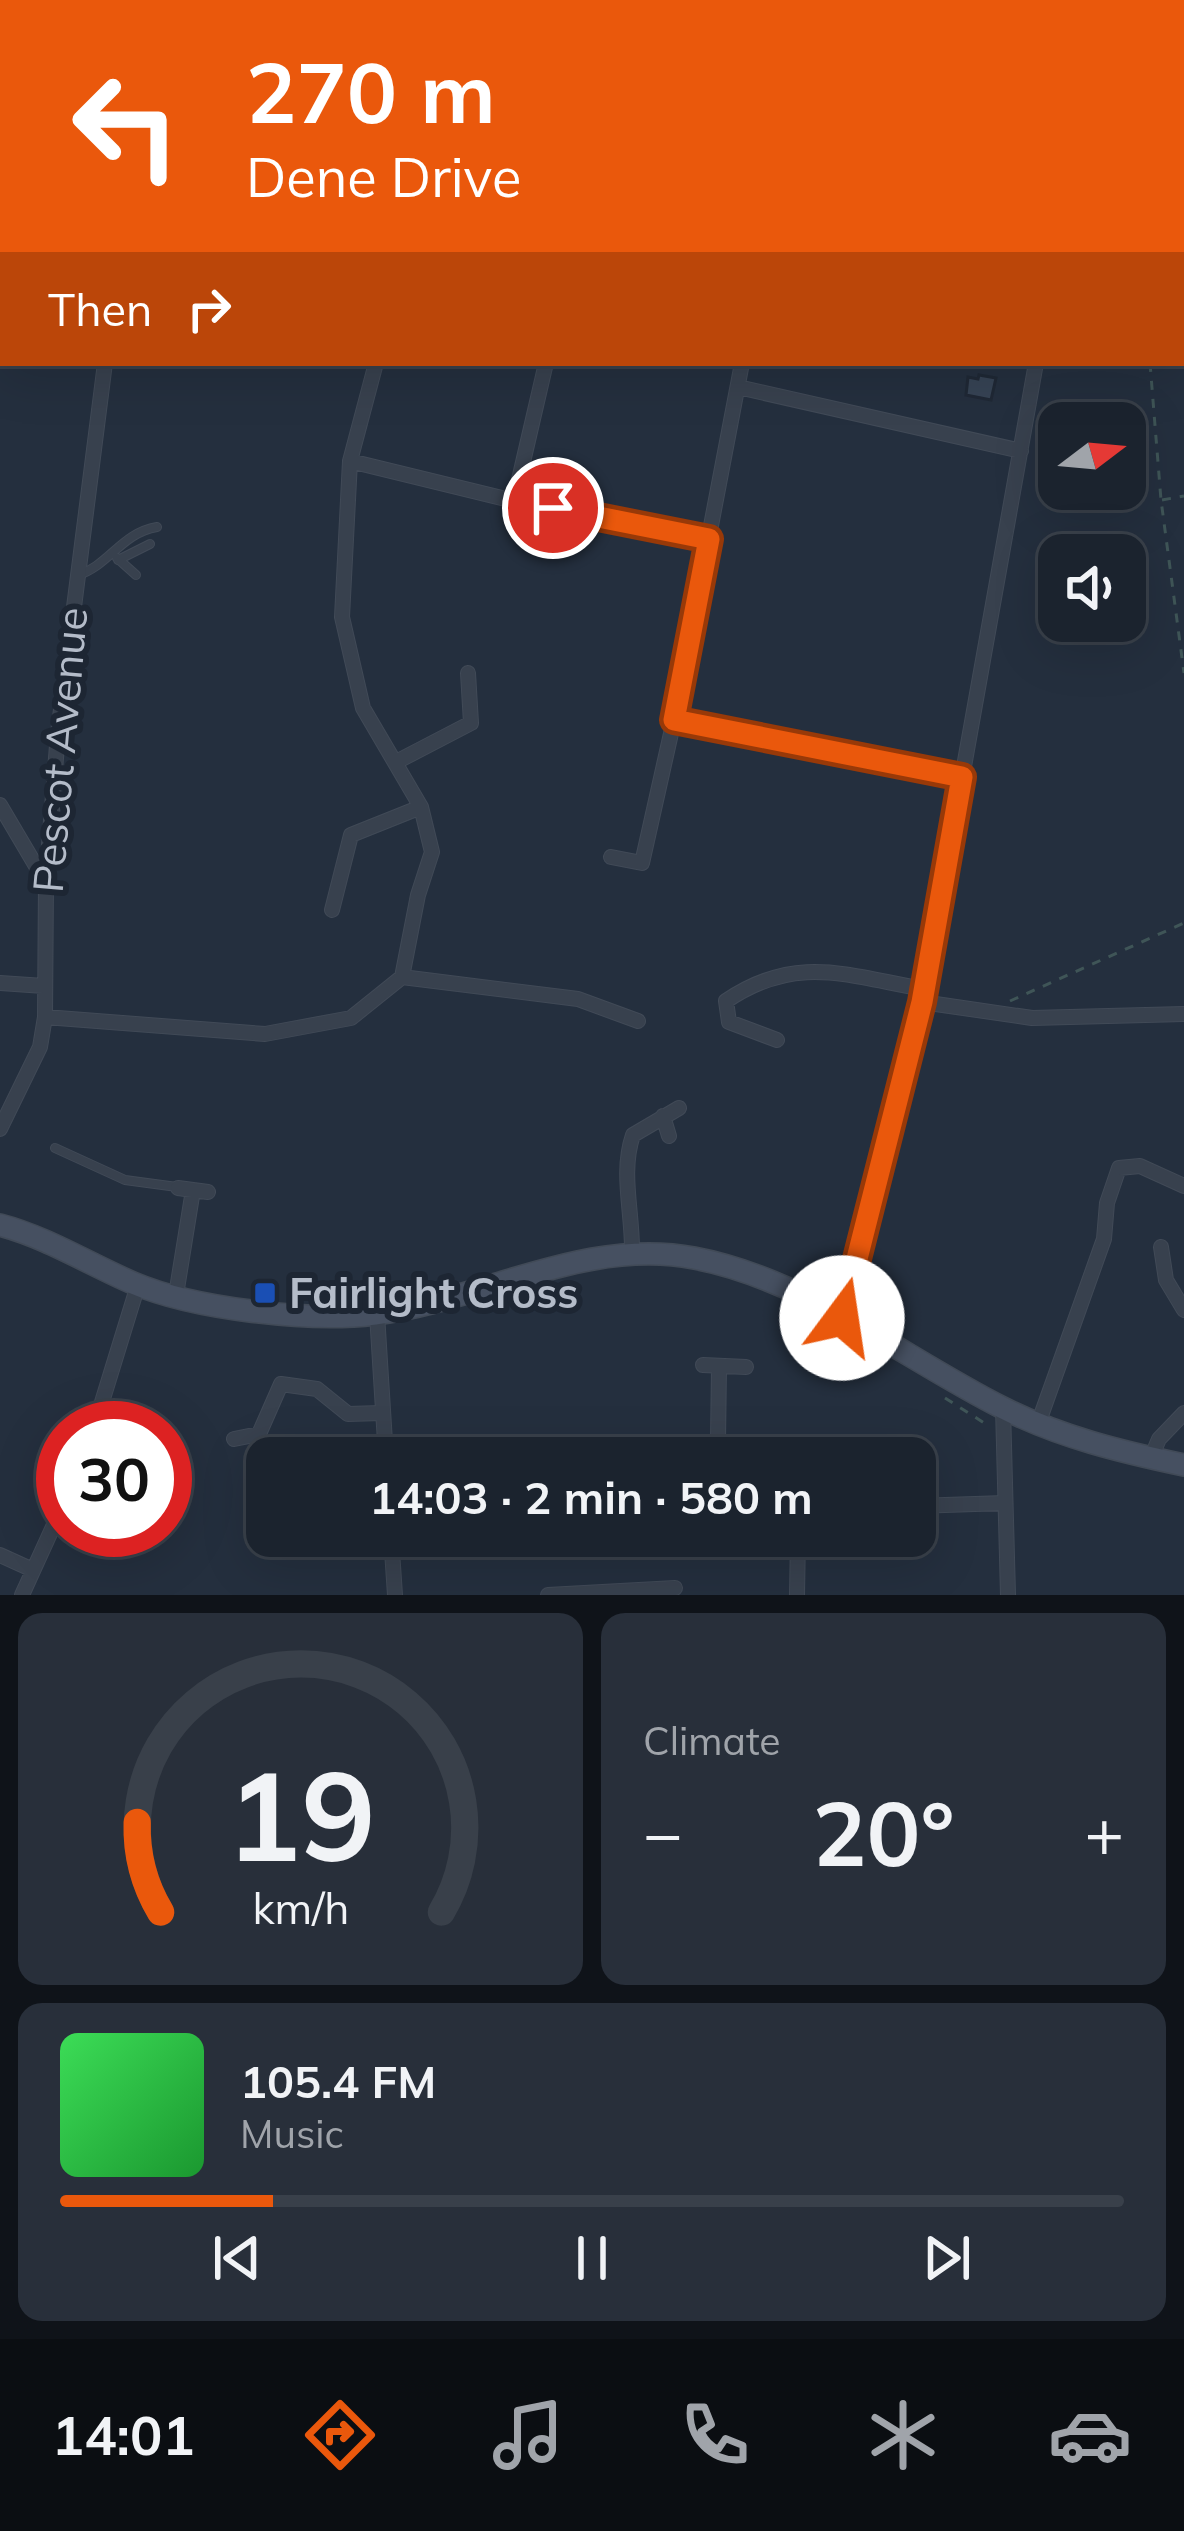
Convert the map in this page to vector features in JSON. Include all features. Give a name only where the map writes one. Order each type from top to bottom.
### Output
[{"type":"street","name":"Pescot Avenue","points":[[2,1122],[40,1047],[45,1017],[46,883],[75,576],[104,366]]},
{"type":"street","points":[[45,1017],[265,1034],[351,1018],[402,976],[432,851],[421,807],[363,708],[342,616],[350,461],[375,366]]},
{"type":"street","points":[[514,501],[545,366]]},
{"type":"street","points":[[611,857],[642,863],[742,366]]},
{"type":"street","points":[[842,1318],[923,995],[1035,366]]},
{"type":"street","points":[[738,387],[1021,451]]},
{"type":"street","points":[[350,461],[514,501],[709,539]]},
{"type":"street","points":[[396,762],[471,723],[468,673]]},
{"type":"street","points":[[674,720],[962,777]]},
{"type":"street","points":[[0,806],[46,883]]},
{"type":"street","points":[[332,910],[350,835],[421,807]]},
{"type":"street","points":[[777,1040],[729,1022],[726,1001],[761,982],[803,969],[1032,1018],[1184,1014]]},
{"type":"street","points":[[402,976],[578,999],[638,1021]]},
{"type":"street","points":[[0,982],[44,986]]},
{"type":"street","points":[[632,1254],[624,1161],[633,1135],[679,1108]]},
{"type":"street","points":[[663,1116],[669,1136]]},
{"type":"street","points":[[1038,1424],[1104,1239],[1107,1203],[1119,1168],[1140,1166],[1184,1186]]},
{"type":"street","points":[[176,1295],[193,1190]]},
{"type":"street","points":[[0,1226],[139,1285],[228,1308],[331,1316],[377,1314],[578,1263],[632,1254],[692,1257],[774,1280],[1038,1424],[1184,1465]]},
{"type":"street","points":[[1161,1246],[1166,1280],[1184,1310]]},
{"type":"street","points":[[102,1401],[139,1285]]},
{"type":"street","points":[[377,1314],[384,1437]]},
{"type":"street","points":[[717,1437],[711,1365],[746,1367]]},
{"type":"street","points":[[234,1439],[259,1434],[281,1384],[317,1390],[348,1414],[382,1413]]},
{"type":"street","points":[[1003,1408],[1008,1595]]},
{"type":"street","points":[[1151,1458],[1159,1439],[1184,1413]]},
{"type":"street","points":[[936,1505],[1005,1503]]},
{"type":"street","points":[[0,1555],[33,1570]]},
{"type":"street","points":[[22,1595],[39,1557]]},
{"type":"street","points":[[392,1557],[395,1595]]},
{"type":"street","points":[[797,1595],[798,1557]]},
{"type":"street","points":[[548,1595],[675,1588]]},
{"type":"lane","points":[[115,556],[137,532],[158,527]]},
{"type":"lane","points":[[75,576],[150,544]]},
{"type":"lane","points":[[115,556],[136,575]]},
{"type":"lane","points":[[55,1148],[125,1180],[193,1190]]},
{"type":"path","points":[[1150,366],[1161,500],[1184,673]]},
{"type":"path","points":[[1161,500],[1184,496]]},
{"type":"path","points":[[986,1011],[1184,923]]},
{"type":"path","points":[[945,1398],[995,1432]]},
{"type":"building","points":[[979,375],[996,378],[991,400],[966,395],[968,377],[978,379]]},
{"type":"place","name":"Fairlight Cross","points":[[265,1293]]},
{"type":"route","points":[[553,508],[709,539],[674,720],[962,777],[922,1002],[842,1318]]}]
